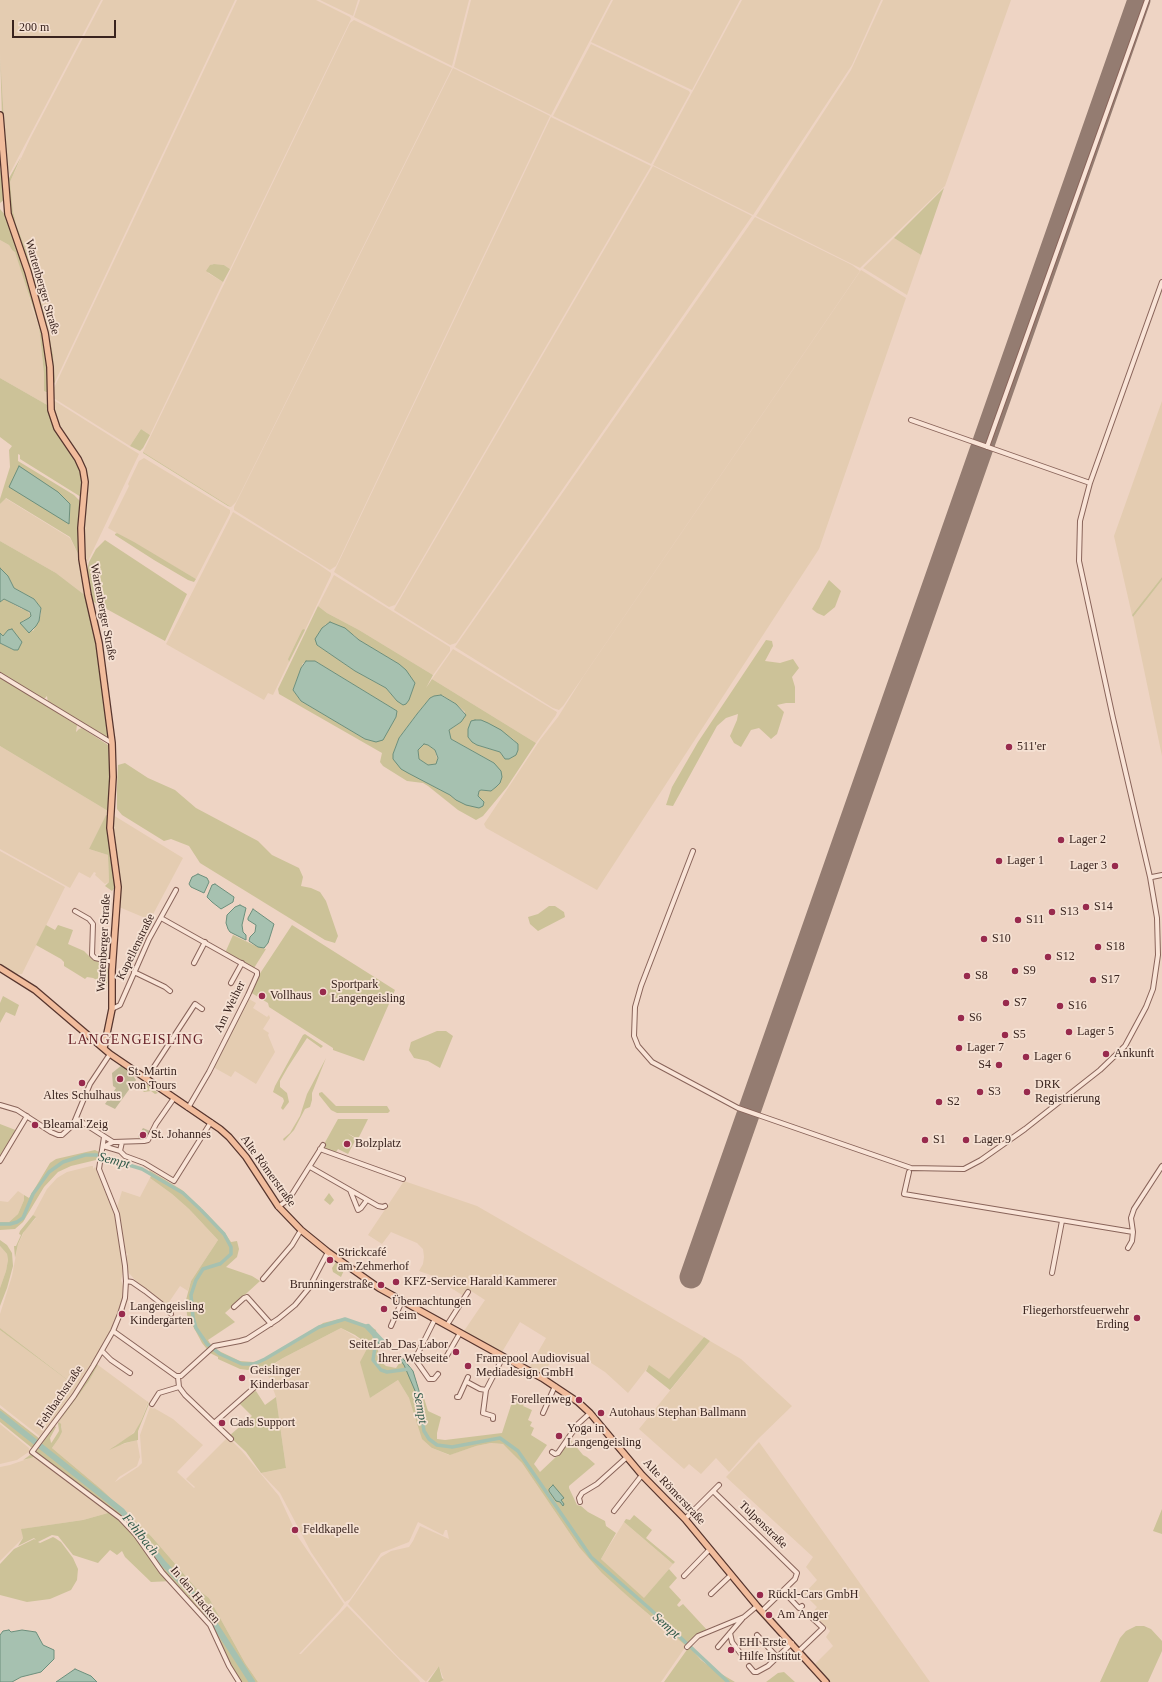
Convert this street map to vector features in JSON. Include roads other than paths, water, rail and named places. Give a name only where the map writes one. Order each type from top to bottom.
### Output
[{"type":"main road","name":"Wartenberger Straße","points":[[0,115],[8,214],[27,266],[44,327],[50,360],[51,410],[57,428],[78,459],[84,476],[85,495],[81,528],[82,559],[100,648],[112,743],[113,776],[110,828],[118,887],[113,962],[112,1009],[104,1048]]},
{"type":"main road","name":"Alte Römerstraße","points":[[0,968],[35,990],[110,1054],[188,1108],[211,1122],[239,1149],[278,1207],[301,1230],[328,1252],[364,1278],[402,1301],[555,1385],[572,1396],[590,1413],[642,1475],[685,1520],[762,1612],[799,1650],[826,1682]]},
{"type":"street","points":[[987,447],[1147,0]]},
{"type":"street","points":[[693,851],[641,986],[635,1007],[633,1028],[634,1036],[638,1046],[652,1062],[738,1108],[911,1168],[964,1169],[981,1160],[1025,1128],[1113,1058],[1125,1046],[1146,1008],[1153,989],[1158,955],[1157,918],[1150,877],[1079,561],[1080,521],[1090,482],[1162,282]]},
{"type":"street","points":[[911,420],[1090,482]]},
{"type":"street","points":[[0,675],[112,743]]},
{"type":"street","points":[[1152,877],[1162,875]]},
{"type":"street","name":"Kapellenstraße","points":[[112,1009],[120,1005],[134,972],[176,890]]},
{"type":"street","points":[[75,911],[89,919],[93,924],[92,955],[95,958],[113,962]]},
{"type":"street","name":"Am Weiher","points":[[161,918],[257,972],[248,995],[209,1072],[188,1108]]},
{"type":"street","points":[[194,963],[205,942]]},
{"type":"street","name":"Am Weiher","points":[[231,983],[242,963]]},
{"type":"street","points":[[134,972],[165,986],[170,991]]},
{"type":"street","points":[[146,1079],[195,1004],[202,1008]]},
{"type":"street","points":[[0,1105],[12,1108],[51,1132],[60,1135],[68,1131],[77,1118],[90,1084],[110,1054]]},
{"type":"street","points":[[104,1146],[112,1142],[148,1140],[156,1124],[174,1098]]},
{"type":"street","points":[[0,1161],[27,1116]]},
{"type":"street","points":[[77,1118],[112,1142]]},
{"type":"street","points":[[104,1146],[120,1151],[125,1156],[144,1163],[174,1181],[211,1122]]},
{"type":"street","name":"Fehlbachstraße","points":[[33,1450],[41,1442],[74,1396],[113,1331],[123,1306],[126,1281],[125,1259],[117,1214],[100,1174],[100,1158],[104,1146],[104,1137]]},
{"type":"street","points":[[120,1151],[122,1142]]},
{"type":"street","points":[[284,1212],[289,1199],[323,1144]]},
{"type":"street","points":[[320,1149],[403,1179]]},
{"type":"street","points":[[1128,1248],[1132,1241],[1132,1218],[1134,1209],[1162,1166]]},
{"type":"street","points":[[310,1167],[366,1200],[381,1207],[385,1206]]},
{"type":"street","points":[[909,1172],[904,1194],[1133,1232]]},
{"type":"street","points":[[350,1190],[358,1210],[366,1200]]},
{"type":"street","points":[[278,1207],[289,1199]]},
{"type":"street","points":[[1052,1273],[1062,1221]]},
{"type":"street","points":[[264,1279],[292,1245],[301,1230]]},
{"type":"street","points":[[178,1376],[214,1346],[240,1342],[270,1324],[295,1305],[302,1297],[328,1252]]},
{"type":"street","points":[[126,1281],[132,1282],[145,1291],[168,1309],[171,1314]]},
{"type":"street","points":[[446,1326],[468,1292]]},
{"type":"street","points":[[234,1307],[245,1298],[248,1298],[270,1324]]},
{"type":"street","points":[[391,1326],[402,1301]]},
{"type":"street","points":[[435,1319],[415,1359],[429,1379],[434,1379],[438,1374]]},
{"type":"street","points":[[113,1331],[178,1376]]},
{"type":"street","points":[[446,1359],[460,1333]]},
{"type":"street","points":[[102,1351],[111,1360],[130,1373]]},
{"type":"street","points":[[493,1419],[493,1416],[483,1413],[486,1390],[503,1357]]},
{"type":"street","points":[[178,1376],[179,1387],[185,1395],[231,1439]]},
{"type":"street","points":[[457,1397],[459,1397],[468,1380],[480,1389],[486,1390]]},
{"type":"street","points":[[543,1412],[555,1385]]},
{"type":"street","points":[[214,1423],[256,1386]]},
{"type":"street","points":[[152,1404],[159,1393],[179,1387]]},
{"type":"street","points":[[552,1452],[555,1454],[558,1452],[578,1424],[590,1413]]},
{"type":"street","name":"In den Hacken","points":[[33,1450],[115,1514],[136,1535],[162,1572],[210,1625],[229,1666],[239,1682]]},
{"type":"street","points":[[580,1502],[579,1498],[582,1493],[597,1484],[627,1457]]},
{"type":"street","points":[[614,1511],[642,1475]]},
{"type":"street","points":[[685,1520],[719,1485]]},
{"type":"street","name":"Tulpenstraße","points":[[713,1491],[795,1570],[797,1574],[795,1579],[783,1591]]},
{"type":"street","points":[[684,1576],[710,1550]]},
{"type":"street","points":[[711,1594],[731,1575]]},
{"type":"street","points":[[762,1612],[783,1591],[799,1608],[802,1606]]},
{"type":"street","points":[[718,1647],[744,1617],[757,1606]]},
{"type":"street","points":[[799,1650],[825,1630],[809,1615],[806,1615]]},
{"type":"street","points":[[688,1645],[700,1634],[744,1617]]},
{"type":"street","points":[[730,1633],[732,1642],[741,1654]]},
{"type":"street","points":[[757,1635],[777,1657]]},
{"type":"street","points":[[750,1666],[754,1672],[757,1672],[768,1666],[792,1643]]},
{"type":"waterway","name":"Sempt","points":[[0,1224],[10,1224],[23,1218],[33,1194],[49,1172],[63,1162],[85,1155],[96,1155],[142,1169],[183,1193],[200,1209]]},
{"type":"waterway","name":"Sempt","points":[[201,1210],[224,1234],[231,1247],[231,1254],[220,1264]]},
{"type":"waterway","name":"Sempt","points":[[219,1264],[203,1269],[196,1280],[191,1295],[193,1317],[196,1328],[207,1344],[220,1354],[242,1364],[254,1364],[319,1327],[345,1319],[368,1327],[373,1333],[376,1341],[373,1360],[381,1370],[387,1372],[409,1369]]},
{"type":"waterway","name":"Sempt","points":[[368,1327],[385,1345],[390,1346]]},
{"type":"waterway","name":"Sempt","points":[[419,1397],[424,1431],[429,1439],[437,1445],[452,1447],[500,1438],[518,1451],[591,1557],[650,1609],[728,1682]]},
{"type":"waterway","name":"Fehlbach","points":[[0,1414],[122,1511],[164,1564],[201,1603],[252,1682]]},
{"type":"place","name":"511'er","points":[[1009,747]]},
{"type":"place","name":"Lager 2","points":[[1061,840]]},
{"type":"place","name":"Lager 1","points":[[999,861]]},
{"type":"place","name":"Lager 3","points":[[1115,866]]},
{"type":"place","name":"S14","points":[[1086,907]]},
{"type":"place","name":"S13","points":[[1052,912]]},
{"type":"place","name":"S11","points":[[1018,920]]},
{"type":"place","name":"S10","points":[[984,939]]},
{"type":"place","name":"S18","points":[[1098,947]]},
{"type":"place","name":"S12","points":[[1048,957]]},
{"type":"place","name":"S9","points":[[1015,971]]},
{"type":"place","name":"S8","points":[[967,976]]},
{"type":"place","name":"S17","points":[[1093,980]]},
{"type":"place","name":"Sportpark Langengeisling","points":[[323,992]]},
{"type":"place","name":"Vollhaus","points":[[262,996]]},
{"type":"place","name":"S7","points":[[1006,1003]]},
{"type":"place","name":"S16","points":[[1060,1006]]},
{"type":"place","name":"S6","points":[[961,1018]]},
{"type":"place","name":"Lager 5","points":[[1069,1032]]},
{"type":"place","name":"S5","points":[[1005,1035]]},
{"type":"place","name":"Lager 7","points":[[959,1048]]},
{"type":"place","name":"Ankunft","points":[[1106,1054]]},
{"type":"place","name":"Lager 6","points":[[1026,1057]]},
{"type":"place","name":"S4","points":[[999,1065]]},
{"type":"place","name":"St. Martin von Tours","points":[[120,1079]]},
{"type":"place","name":"Altes Schulhaus","points":[[82,1083]]},
{"type":"place","name":"S3","points":[[980,1092]]},
{"type":"place","name":"DRK Registrierung","points":[[1027,1092]]},
{"type":"place","name":"S2","points":[[939,1102]]},
{"type":"place","name":"Bleamal Zeig","points":[[35,1125]]},
{"type":"place","name":"St. Johannes","points":[[143,1135]]},
{"type":"place","name":"S1","points":[[925,1140]]},
{"type":"place","name":"Lager 9","points":[[966,1140]]},
{"type":"place","name":"Bolzplatz","points":[[347,1144]]},
{"type":"place","name":"Strickcafé am Zehmerhof","points":[[330,1260]]},
{"type":"place","name":"KFZ-Service Harald Kammerer","points":[[396,1282]]},
{"type":"place","name":"Brunningerstraße","points":[[381,1285]]},
{"type":"place","name":"Übernachtungen Seim","points":[[384,1309]]},
{"type":"place","name":"Langengeisling Kindergarten","points":[[122,1314]]},
{"type":"place","name":"Fliegerhorstfeuerwehr Erding","points":[[1137,1318]]},
{"type":"place","name":"SeiteLab_Das Labor Ihrer Webseite","points":[[456,1352]]},
{"type":"place","name":"Framepool Audiovisual Mediadesign GmbH","points":[[468,1366]]},
{"type":"place","name":"Geislinger Kinderbasar","points":[[242,1378]]},
{"type":"place","name":"Forellenweg","points":[[579,1400]]},
{"type":"place","name":"Autohaus Stephan Ballmann","points":[[601,1413]]},
{"type":"place","name":"Cads Support","points":[[222,1423]]},
{"type":"place","name":"Yoga in Langengeisling","points":[[559,1436]]},
{"type":"place","name":"Feldkapelle","points":[[295,1530]]},
{"type":"place","name":"Rückl-Cars GmbH","points":[[760,1595]]},
{"type":"place","name":"Am Anger","points":[[769,1615]]},
{"type":"place","name":"EHI Erste Hilfe Institut","points":[[731,1650]]},
{"type":"district","name":"LANGENGEISLING","points":[[136,1040]]}]
